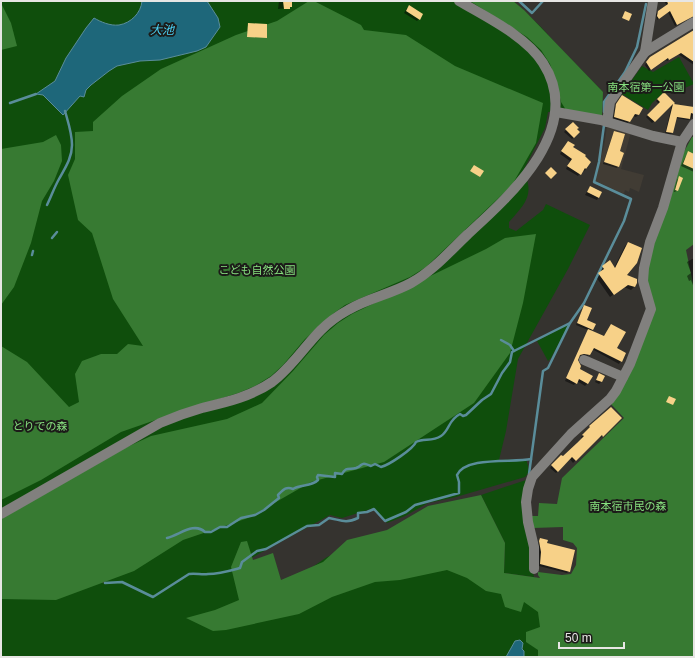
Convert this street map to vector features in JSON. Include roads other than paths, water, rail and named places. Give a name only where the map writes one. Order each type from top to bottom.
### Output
[{"type":"street","points":[[1,514],[160,423],[196,410],[240,398],[261,388],[287,368],[334,319],[355,306],[393,292],[412,283],[430,270],[514,190],[539,154],[550,132],[556,112],[555,94],[551,79],[543,63],[522,40],[459,1]]},
{"type":"street","points":[[645,52],[653,1]]},
{"type":"street","points":[[604,121],[610,102],[645,52],[694,22]]},
{"type":"street","points":[[556,112],[604,121],[653,136],[682,142]]},
{"type":"street","points":[[534,569],[534,547],[528,522],[526,502],[528,489],[532,478],[571,434],[610,399],[616,391],[630,364],[651,309],[643,281],[644,268],[650,242],[664,208],[682,142],[694,124]]},
{"type":"street","points":[[584,360],[623,377]]},
{"type":"water","name":"大池","points":[[142,1],[207,1],[218,18],[220,27],[206,47],[197,51],[160,60],[140,61],[117,66],[91,85],[86,90],[84,97],[80,96],[63,115],[43,95],[36,94],[55,81],[66,58],[94,18],[109,24],[123,24],[135,17],[140,10]]},
{"type":"water","points":[[520,640],[523,643],[522,649],[524,651],[524,657],[506,657],[515,641]]},
{"type":"waterway","points":[[519,1],[532,13],[543,1]]},
{"type":"waterway","points":[[604,112],[604,102],[625,72],[637,47],[646,4]]},
{"type":"waterway","points":[[10,103],[36,94]]},
{"type":"waterway","points":[[47,205],[57,182],[68,163],[72,150],[70,128],[65,111]]},
{"type":"waterway","points":[[529,474],[543,371],[548,368],[570,323],[584,303],[624,221],[631,199],[594,182],[599,162],[604,125]]},
{"type":"waterway","points":[[52,238],[57,232]]},
{"type":"waterway","points":[[32,255],[33,251]]},
{"type":"waterway","points":[[167,538],[192,528],[201,529],[205,532],[211,532],[220,527],[227,527],[241,518],[255,515],[264,510],[279,498],[278,495],[285,489],[293,489],[299,486],[312,484],[318,480],[318,475],[335,477],[335,473],[342,474],[347,469],[356,468],[364,464],[371,466],[375,464],[381,467],[410,449],[416,442],[438,438],[444,434],[456,416],[460,414],[463,416],[466,415],[491,394],[502,373],[510,362],[512,352],[570,323]]},
{"type":"waterway","points":[[501,340],[510,345],[514,351]]},
{"type":"waterway","points":[[105,583],[122,582],[153,597],[189,574],[216,573],[240,568],[242,562],[257,551],[266,549],[307,526],[319,525],[329,518],[350,521],[358,518],[358,513],[367,512],[374,509],[385,521],[406,512],[415,505],[459,493],[459,482],[457,475],[462,469],[470,465],[491,461],[531,459]]},
{"type":"park label","name":"南本宿第一公園","points":[[646,87]]},
{"type":"park label","name":"こども自然公園","points":[[257,270]]},
{"type":"park label","name":"とりでの森","points":[[40,426]]},
{"type":"park label","name":"南本宿市民の森","points":[[628,506]]}]
